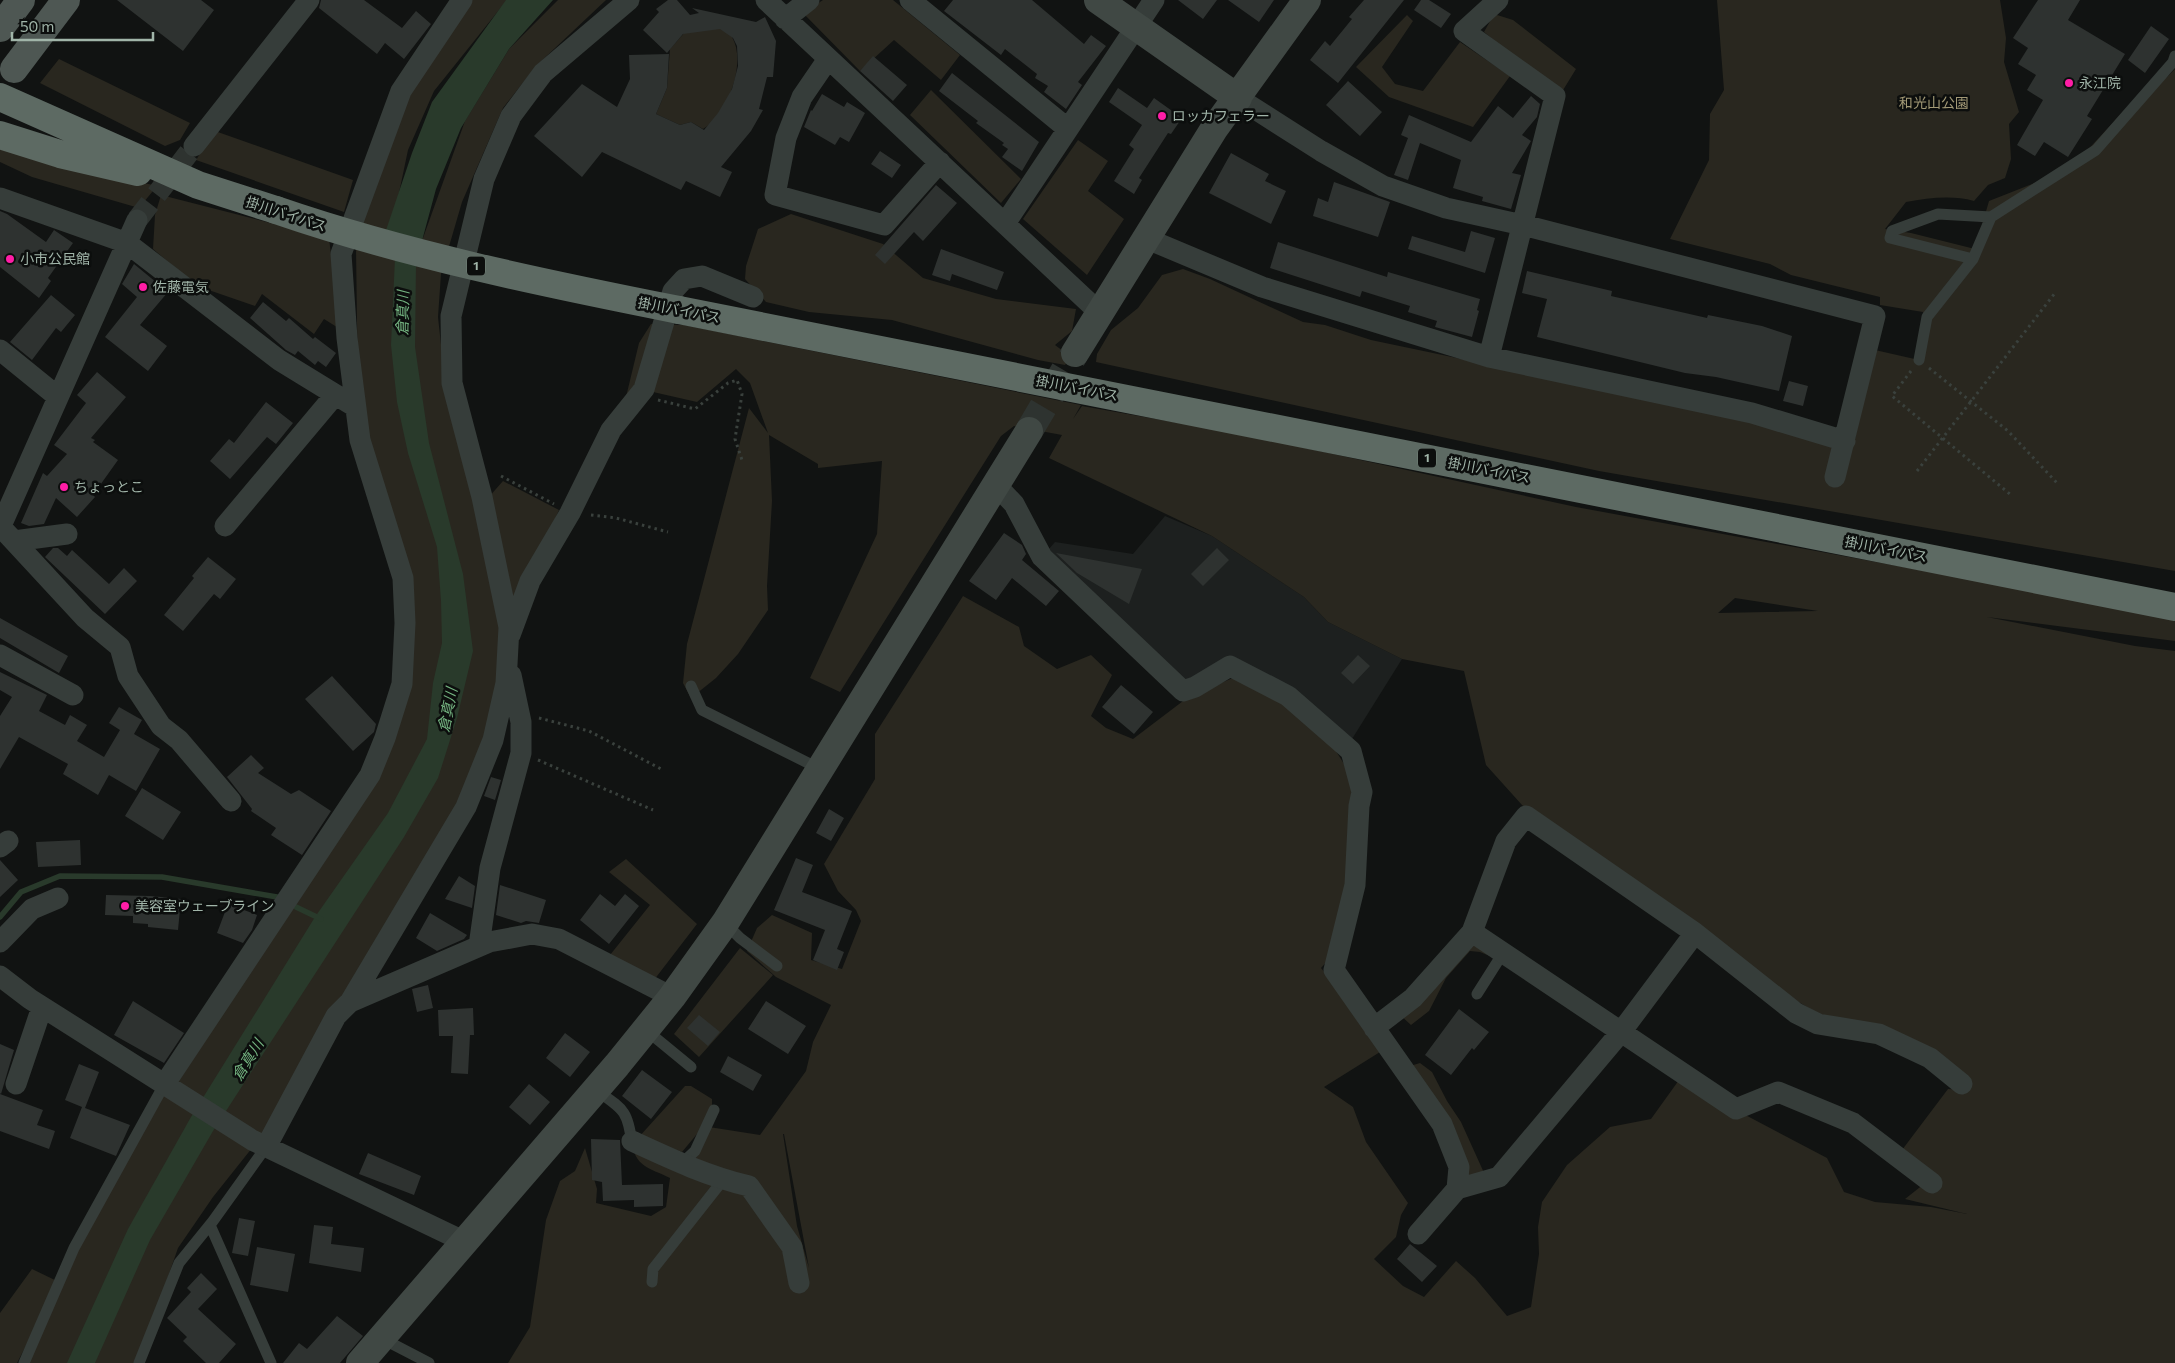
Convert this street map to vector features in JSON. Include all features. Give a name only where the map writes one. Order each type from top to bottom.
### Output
[{"type":"highway","points":[[7,74],[83,120],[198,185]]},
{"type":"highway","name":"掛川バイパス","points":[[0,97],[198,185],[348,234],[563,287],[2175,607]]},
{"type":"highway","points":[[0,135],[60,154],[198,185]]},
{"type":"main road","points":[[0,28],[21,0]]},
{"type":"main road","points":[[7,74],[66,0]]},
{"type":"street","points":[[194,146],[309,0]]},
{"type":"street","points":[[167,1087],[370,775],[385,738],[402,684],[405,623],[403,578],[360,440],[354,406],[341,254],[401,91],[462,0]]},
{"type":"street","points":[[259,1144],[336,1016],[350,1002],[466,807],[493,740],[506,683],[509,627],[482,497],[452,383],[451,316],[484,179],[511,116],[543,74],[628,0]]},
{"type":"street","points":[[766,0],[784,19],[1006,222],[1100,313]]},
{"type":"street","points":[[784,19],[809,0]]},
{"type":"street","points":[[910,0],[1068,129]]},
{"type":"street","points":[[1098,0],[1238,98],[1321,151],[1383,186],[1446,208],[1522,224],[1875,316],[1835,477]]},
{"type":"street","points":[[1006,222],[1154,0]]},
{"type":"street","points":[[1075,353],[1214,129],[1307,0]]},
{"type":"street","points":[[1489,357],[1555,96],[1464,31],[1498,0]]},
{"type":"street","points":[[828,59],[802,97],[786,138],[775,195],[884,225],[940,162]]},
{"type":"street","points":[[0,198],[127,243],[280,360],[354,406]]},
{"type":"street","points":[[5,532],[58,397],[137,220]]},
{"type":"street","points":[[1145,238],[1262,287],[1489,357],[1752,413],[1845,441]]},
{"type":"street","points":[[478,946],[490,868],[521,753],[519,713],[508,650],[530,580],[570,513],[611,430],[644,389],[673,291],[684,279],[702,276],[754,297]]},
{"type":"street","points":[[0,350],[58,397]]},
{"type":"street","points":[[225,526],[335,394]]},
{"type":"street","points":[[360,1363],[463,1241],[596,1090],[672,997],[725,923],[1029,431]]},
{"type":"street","points":[[995,484],[1014,504],[1042,557],[1183,691],[1195,687],[1230,666],[1288,696],[1351,751],[1362,792],[1359,806],[1355,885],[1334,970],[1442,1124],[1459,1167],[1457,1189]]},
{"type":"street","points":[[5,532],[66,534]]},
{"type":"street","points":[[5,532],[85,618],[120,647],[128,676],[160,726],[178,740],[230,801]]},
{"type":"street","points":[[0,655],[73,695]]},
{"type":"street","points":[[1374,1028],[1413,998],[1472,932],[1506,841],[1526,816],[1695,933],[1796,1013],[1818,1024],[1879,1034],[1930,1058],[1962,1084]]},
{"type":"street","points":[[0,942],[32,909],[58,898]]},
{"type":"street","points":[[1472,932],[1736,1109],[1778,1092],[1853,1123],[1932,1183]]},
{"type":"street","points":[[1418,1234],[1457,1189],[1499,1177],[1621,1032],[1695,933]]},
{"type":"street","points":[[350,1002],[478,946],[489,942],[532,934],[559,939],[672,997]]},
{"type":"street","points":[[0,976],[42,1007],[259,1144],[463,1241]]},
{"type":"street","points":[[16,1084],[42,1007]]},
{"type":"street","points":[[632,1145],[723,1180],[749,1186],[792,1247],[799,1283]]},
{"type":"lane","points":[[1919,360],[1927,317],[1973,259],[1991,217],[2096,150],[2173,62],[2175,56]]},
{"type":"lane","points":[[1973,259],[1890,238],[1892,230],[1938,214],[1991,217]]},
{"type":"lane","points":[[691,686],[702,710],[820,769]]},
{"type":"lane","points":[[725,923],[740,938],[777,966]]},
{"type":"lane","points":[[1477,994],[1503,953]]},
{"type":"lane","points":[[646,1030],[691,1067]]},
{"type":"lane","points":[[24,1363],[74,1248],[167,1087]]},
{"type":"lane","points":[[596,1090],[616,1103],[628,1118],[632,1145]]},
{"type":"lane","points":[[681,1164],[696,1151],[714,1110]]},
{"type":"lane","points":[[139,1363],[179,1263],[210,1225],[259,1144]]},
{"type":"lane","points":[[652,1282],[653,1269],[723,1180]]},
{"type":"lane","points":[[210,1225],[270,1363]]},
{"type":"lane","points":[[382,1338],[429,1363]]},
{"type":"path","points":[[1918,471],[2055,294]]},
{"type":"path","points":[[2011,495],[1892,396],[1919,360],[2008,431],[2058,484]]},
{"type":"path","points":[[638,396],[696,409],[728,383],[737,380],[742,394],[734,439],[742,460]]},
{"type":"path","points":[[501,476],[570,513],[616,518],[668,532]]},
{"type":"path","points":[[519,713],[589,731],[663,770]]},
{"type":"path","points":[[521,753],[653,810]]},
{"type":"shaded area","points":[[1165,516],[1212,536],[1304,597],[1328,622],[1402,659],[1347,747],[1233,663],[1183,691],[1042,557],[1055,542],[1133,554]]},
{"type":"green space","points":[[467,0],[507,0],[434,91],[408,150],[391,231],[360,224],[404,104]]},
{"type":"green space","points":[[558,0],[606,0],[536,66],[503,108],[462,202],[441,274],[438,317],[447,400],[509,627],[497,722],[451,833],[264,1133],[213,1197],[178,1248],[138,1363],[28,1363],[65,1272],[174,1071],[402,705],[405,614],[358,396],[356,248],[423,238],[465,121],[509,49]]},
{"type":"green space","points":[[823,0],[893,0],[960,55],[941,80],[894,40],[860,71],[803,13]]},
{"type":"green space","name":"和光山公園","points":[[1717,0],[2000,0],[2006,38],[2004,62],[2019,112],[2009,124],[2011,159],[2005,178],[1988,185],[1974,201],[1940,198],[1906,202],[1885,229],[1911,233],[1975,249],[1989,201],[2070,169],[2145,88],[2167,77],[2175,69],[2175,571],[1599,471],[1096,362],[1097,354],[1111,330],[1138,308],[1162,275],[1183,269],[1210,279],[1303,322],[1325,325],[1371,340],[1830,436],[1853,447],[1875,350],[1919,360],[1923,312],[1880,305],[1880,297],[1791,275],[1770,264],[1670,239],[1709,160],[1710,114],[1724,90]]},
{"type":"green space","points":[[1494,14],[1513,20],[1576,69],[1560,95],[1484,32]]},
{"type":"green space","points":[[1407,15],[1413,21],[1382,67],[1395,84],[1423,91],[1460,42],[1510,76],[1473,127],[1389,97],[1356,67]]},
{"type":"green space","points":[[710,22],[725,30],[732,37],[736,48],[736,73],[732,87],[720,112],[703,129],[691,122],[680,125],[656,114],[667,88],[670,49],[692,24]]},
{"type":"green space","points":[[59,59],[190,123],[180,140],[165,146],[40,83]]},
{"type":"green space","points":[[931,90],[1021,179],[1001,203],[910,115]]},
{"type":"green space","points":[[215,131],[353,180],[344,212],[196,160]]},
{"type":"green space","points":[[1078,140],[1108,161],[1088,191],[1124,219],[1087,275],[1023,219]]},
{"type":"green space","points":[[0,141],[67,165],[157,186],[139,208],[32,177],[0,162]]},
{"type":"green space","points":[[161,195],[329,238],[340,329],[324,319],[314,334],[262,294],[255,306],[197,286],[153,249],[155,215]]},
{"type":"green space","points":[[791,214],[883,244],[923,278],[996,299],[1076,309],[1072,331],[1055,345],[1071,357],[1065,365],[1038,360],[892,320],[809,312],[766,302],[745,279],[746,266],[758,229]]},
{"type":"green space","points":[[651,324],[684,325],[1081,405],[1073,419],[1082,406],[1241,434],[1576,507],[2175,617],[2175,641],[1987,617],[2135,646],[2175,651],[2175,1363],[508,1363],[530,1327],[546,1220],[560,1181],[575,1171],[585,1148],[597,1189],[596,1203],[651,1216],[666,1207],[670,1178],[644,1166],[633,1150],[632,1141],[682,1159],[709,1127],[760,1135],[806,1071],[813,1042],[831,1005],[776,977],[747,951],[757,928],[772,915],[812,933],[811,960],[842,969],[861,921],[856,910],[838,891],[824,864],[875,779],[875,734],[963,596],[1019,627],[1024,646],[1057,669],[1091,655],[1112,675],[1091,716],[1106,728],[1133,739],[1187,698],[1244,673],[1318,723],[1362,792],[1338,949],[1321,968],[1388,1047],[1324,1087],[1353,1107],[1366,1142],[1408,1203],[1401,1215],[1396,1237],[1374,1259],[1403,1286],[1424,1297],[1456,1261],[1475,1278],[1507,1316],[1531,1307],[1539,1254],[1538,1227],[1542,1202],[1567,1165],[1610,1127],[1651,1119],[1679,1080],[1827,1158],[1844,1192],[1875,1202],[1931,1207],[1967,1214],[1905,1199],[1929,1180],[1902,1150],[1948,1089],[1965,1090],[1970,1085],[1820,1015],[1779,990],[1573,849],[1522,805],[1486,765],[1464,671],[1402,659],[1328,622],[1304,597],[1212,536],[1049,458],[1062,435],[1014,426],[1001,436],[840,692],[810,678],[877,534],[882,461],[818,468],[818,464],[769,435],[772,501],[767,586],[768,610],[738,654],[716,678],[691,698],[683,683],[687,644],[749,408],[768,433],[750,383],[736,369],[697,402],[653,392],[626,397],[639,343]],"holes":[[[1735,598],[1818,611],[1718,613]],[[784,1134],[809,1268],[797,1226]]]},
{"type":"green space","points":[[503,481],[559,510],[513,614],[488,498]]},
{"type":"green space","points":[[626,859],[697,924],[654,980],[610,955],[650,905],[609,872]]},
{"type":"green space","points":[[1471,936],[1497,959],[1480,952],[1470,951],[1446,978],[1429,1011],[1411,1025],[1399,1014]]},
{"type":"green space","points":[[740,948],[773,975],[699,1057],[674,1034]]},
{"type":"green space","points":[[1420,1063],[1432,1072],[1447,1101],[1461,1122],[1485,1175],[1469,1178],[1410,1066]]},
{"type":"green space","points":[[685,1086],[691,1086],[712,1099],[712,1116],[682,1152],[638,1138]]},
{"type":"green space","points":[[32,1269],[59,1282],[17,1363],[0,1363],[0,1313]]},
{"type":"water","name":"倉真川","points":[[506,0],[553,0],[509,49],[461,128],[436,189],[416,263],[415,347],[429,443],[463,574],[473,651],[457,718],[438,778],[404,837],[213,1131],[150,1240],[95,1363],[67,1363],[128,1229],[191,1117],[315,917],[388,813],[427,739],[433,683],[442,643],[437,547],[408,453],[397,402],[391,345],[395,258],[378,254],[412,153],[432,102]]},
{"type":"building","points":[[117,0],[201,0],[214,10],[183,51]]},
{"type":"building","points":[[321,0],[364,0],[402,28],[416,11],[431,24],[404,59],[385,43],[377,54],[319,8]]},
{"type":"building","points":[[668,0],[677,0],[690,15],[699,13],[692,8],[756,22],[765,17],[776,41],[773,77],[767,77],[759,109],[763,110],[751,131],[721,167],[732,172],[720,197],[686,181],[681,190],[602,152],[582,177],[534,136],[582,84],[617,107],[630,79],[629,55],[669,54],[667,88],[656,114],[680,125],[691,122],[704,130],[718,113],[732,89],[738,66],[737,46],[733,38],[720,29],[683,34],[667,53],[643,30],[659,12],[656,9]]},
{"type":"building","points":[[953,0],[1032,0],[1084,44],[1091,35],[1106,46],[1078,82],[1082,85],[1066,109],[1044,92],[1048,86],[1035,78],[1037,74],[1005,49],[1001,55],[944,11]]},
{"type":"building","points":[[1178,0],[1217,0],[1203,19]]},
{"type":"building","points":[[1228,0],[1274,0],[1259,22]]},
{"type":"building","points":[[1364,0],[1404,0],[1338,83],[1310,60],[1325,41],[1330,46],[1352,19],[1349,17]]},
{"type":"building","points":[[1421,0],[1429,0],[1451,14],[1441,28],[1414,10]]},
{"type":"building","name":"永江院","points":[[2038,0],[2080,0],[2068,20],[2125,54],[2087,116],[2092,119],[2068,157],[2044,142],[2035,156],[2017,145],[2043,100],[2027,90],[2036,75],[2018,64],[2028,48],[2013,38]]},
{"type":"building","points":[[2151,26],[2169,39],[2145,73],[2128,60]]},
{"type":"building","points":[[873,56],[907,85],[893,101],[860,71]]},
{"type":"building","points":[[952,73],[1039,142],[1022,171],[1002,157],[1008,149],[1002,145],[1004,143],[976,123],[978,121],[939,91]]},
{"type":"building","points":[[1348,81],[1382,112],[1360,136],[1326,105]]},
{"type":"building","points":[[1118,88],[1147,108],[1154,98],[1182,118],[1171,134],[1168,133],[1139,178],[1142,180],[1134,194],[1114,181],[1134,149],[1129,145],[1142,125],[1109,102]]},
{"type":"building","points":[[822,94],[844,107],[847,102],[865,113],[849,142],[840,137],[835,145],[804,127],[811,110]]},
{"type":"building","points":[[1531,96],[1540,104],[1537,117],[1522,135],[1531,141],[1512,173],[1521,175],[1511,209],[1482,201],[1483,197],[1453,188],[1461,160],[1420,143],[1408,180],[1394,175],[1408,138],[1401,135],[1409,115],[1471,142],[1498,106],[1513,118]]},
{"type":"building","points":[[880,151],[901,165],[892,178],[871,164]]},
{"type":"building","points":[[1231,153],[1269,174],[1265,181],[1286,191],[1271,224],[1209,193]]},
{"type":"building","points":[[1334,182],[1390,202],[1378,237],[1313,216],[1318,198],[1328,202]]},
{"type":"building","points":[[936,185],[957,203],[923,241],[914,232],[885,264],[875,255]]},
{"type":"building","points":[[0,211],[46,242],[54,230],[73,243],[48,278],[51,281],[39,298],[0,267]]},
{"type":"building","points":[[1471,231],[1495,238],[1485,273],[1408,249],[1412,236],[1465,252]]},
{"type":"building","points":[[1278,242],[1387,277],[1388,272],[1480,299],[1472,337],[1435,327],[1437,321],[1408,312],[1410,306],[1362,291],[1360,297],[1270,268]]},
{"type":"building","points":[[941,249],[1004,272],[997,290],[952,274],[950,281],[932,275]]},
{"type":"building","points":[[134,264],[168,292],[140,325],[167,346],[148,371],[105,337],[137,297],[122,284]]},
{"type":"building","points":[[1527,271],[1612,291],[1611,296],[1707,318],[1708,315],[1762,326],[1792,336],[1779,391],[1716,377],[1685,373],[1537,337],[1547,299],[1522,293]]},
{"type":"building","points":[[51,295],[75,315],[61,332],[56,328],[32,360],[10,342]]},
{"type":"building","points":[[263,302],[286,321],[289,318],[313,339],[315,337],[336,353],[326,367],[318,361],[315,365],[298,351],[295,355],[286,350],[250,318]]},
{"type":"building","points":[[97,372],[126,397],[91,438],[95,440],[93,442],[118,460],[93,495],[95,497],[77,517],[56,498],[44,524],[29,526],[21,523],[43,473],[47,476],[67,454],[54,445],[86,403],[77,395]]},
{"type":"building","points":[[1789,381],[1808,386],[1803,406],[1783,401]]},
{"type":"building","points":[[266,402],[293,423],[276,444],[267,437],[230,479],[210,461],[229,439],[234,443]]},
{"type":"building","points":[[1004,533],[1022,545],[1026,554],[1022,560],[1059,591],[1046,606],[1012,578],[996,600],[969,581]]},
{"type":"building","points":[[53,548],[58,548],[67,556],[72,550],[109,584],[124,568],[137,581],[105,614],[45,557]]},
{"type":"building","points":[[1217,548],[1229,560],[1203,586],[1191,574]]},
{"type":"building","points":[[1056,553],[1142,569],[1129,604],[1077,573]]},
{"type":"building","points":[[208,557],[236,579],[220,599],[214,594],[183,631],[164,615],[194,578],[192,576]]},
{"type":"building","points":[[0,618],[68,656],[59,673],[0,638]]},
{"type":"building","points":[[1358,655],[1370,666],[1353,684],[1341,673]]},
{"type":"building","points":[[0,672],[47,695],[39,711],[65,725],[70,715],[87,725],[77,741],[104,757],[120,730],[109,723],[119,707],[142,720],[134,734],[160,749],[136,791],[109,775],[98,795],[63,774],[68,764],[19,737],[0,769],[0,716],[12,697],[0,690]]},
{"type":"building","points":[[332,676],[376,724],[374,732],[353,751],[305,699]]},
{"type":"building","points":[[1121,685],[1153,712],[1134,734],[1102,707]]},
{"type":"building","points":[[251,755],[264,768],[258,773],[291,794],[299,790],[331,811],[302,855],[271,835],[276,828],[251,811],[252,809],[227,777]]},
{"type":"building","points":[[491,777],[501,780],[495,800],[484,796]]},
{"type":"building","points":[[142,788],[181,812],[163,840],[125,816]]},
{"type":"building","points":[[829,809],[844,818],[831,841],[816,833]]},
{"type":"building","points":[[80,840],[81,865],[38,867],[36,842]]},
{"type":"building","points":[[796,858],[813,865],[802,892],[852,911],[837,949],[844,952],[837,970],[813,960],[825,930],[774,910]]},
{"type":"building","points":[[0,860],[18,880],[0,897]]},
{"type":"building","points":[[459,876],[475,886],[472,908],[445,899]]},
{"type":"building","points":[[500,885],[546,900],[539,923],[526,921],[521,923],[496,915]]},
{"type":"building","points":[[600,894],[615,906],[625,894],[639,906],[609,944],[580,920]]},
{"type":"building","points":[[106,895],[181,899],[178,930],[148,927],[148,924],[133,923],[133,916],[105,915]]},
{"type":"building","points":[[228,904],[257,915],[252,930],[243,943],[217,933]]},
{"type":"building","points":[[430,913],[467,935],[464,939],[437,951],[416,938]]},
{"type":"building","points":[[428,985],[433,1008],[417,1012],[412,989]]},
{"type":"building","points":[[133,1001],[184,1033],[164,1063],[114,1035]]},
{"type":"building","points":[[766,1001],[806,1026],[788,1054],[748,1029]]},
{"type":"building","points":[[473,1008],[474,1035],[470,1035],[468,1074],[451,1073],[453,1036],[439,1036],[438,1010]]},
{"type":"building","points":[[1459,1009],[1489,1032],[1474,1050],[1472,1048],[1451,1075],[1425,1055]]},
{"type":"building","points":[[699,1015],[720,1032],[708,1046],[687,1028]]},
{"type":"building","points":[[565,1033],[590,1052],[570,1077],[546,1058]]},
{"type":"building","points":[[0,1044],[14,1050],[1,1094],[0,1093]]},
{"type":"building","points":[[728,1056],[762,1075],[753,1091],[720,1072]]},
{"type":"building","points":[[79,1064],[99,1072],[85,1108],[130,1125],[116,1156],[70,1138],[82,1107],[65,1100]]},
{"type":"building","points":[[642,1070],[672,1092],[651,1119],[622,1096]]},
{"type":"building","points":[[529,1084],[550,1102],[530,1125],[509,1107]]},
{"type":"building","points":[[0,1094],[43,1110],[37,1125],[55,1131],[49,1149],[0,1131]]},
{"type":"building","points":[[591,1139],[620,1140],[622,1185],[663,1184],[663,1206],[634,1207],[634,1200],[603,1201],[602,1182],[592,1180]]},
{"type":"building","points":[[368,1153],[421,1176],[414,1195],[359,1174]]},
{"type":"building","points":[[239,1218],[255,1221],[248,1256],[232,1253]]},
{"type":"building","points":[[314,1225],[333,1227],[331,1244],[364,1248],[361,1272],[309,1263]]},
{"type":"building","points":[[1410,1244],[1437,1266],[1422,1282],[1397,1259]]},
{"type":"building","points":[[257,1247],[295,1254],[288,1292],[250,1285]]},
{"type":"building","points":[[201,1273],[217,1289],[198,1309],[236,1344],[219,1363],[206,1363],[183,1341],[187,1337],[167,1318],[191,1292],[187,1288]]},
{"type":"building","points":[[337,1316],[363,1336],[340,1363],[283,1363],[299,1343],[307,1349]]},
{"type":"waterway","points":[[0,917],[21,892],[60,876],[162,877],[277,897]]},
{"type":"waterway","points":[[296,907],[321,919]]},
{"type":"tunnel","points":[[137,220],[194,146]]},
{"type":"tunnel","points":[[1029,431],[1075,353]]},
{"type":"place","name":"永江院","points":[[2069,83]]},
{"type":"place","name":"ロッカフェラー","points":[[1162,116]]},
{"type":"place","name":"小市公民館","points":[[10,259]]},
{"type":"place","name":"佐藤電気","points":[[143,287]]},
{"type":"place","name":"ちょっとこ","points":[[64,487]]},
{"type":"place","name":"美容室ウェーブライン","points":[[125,906]]}]
